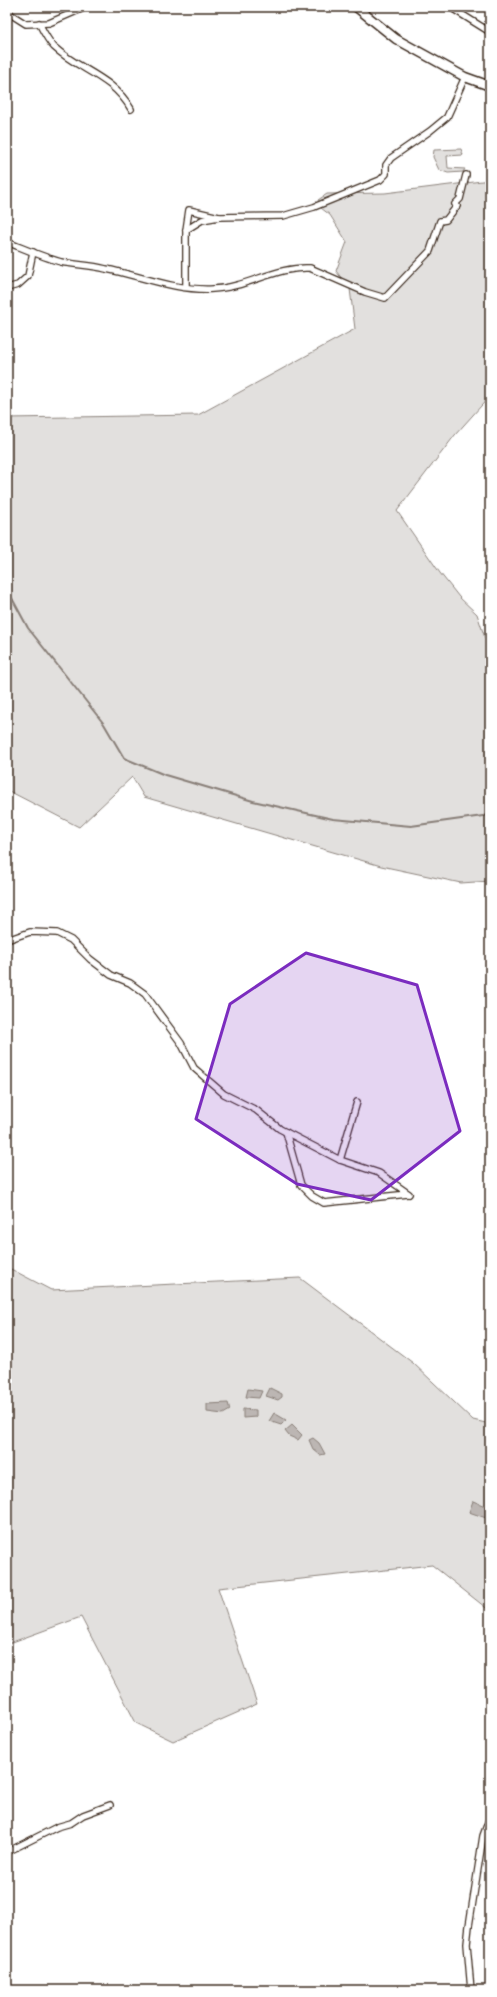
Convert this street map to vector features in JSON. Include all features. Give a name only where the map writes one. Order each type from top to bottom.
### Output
[{"type":"street","points":[[7,12],[26,24],[49,23],[86,7]]},
{"type":"street","points":[[356,7],[396,39],[465,77],[490,86]]},
{"type":"street","points":[[450,7],[490,32]]},
{"type":"street","points":[[39,23],[54,46],[114,86],[124,96],[131,109]]},
{"type":"street","points":[[186,230],[202,220],[219,217],[282,216],[314,207],[380,180],[386,174],[386,165],[390,158],[419,139],[446,117],[465,77]]},
{"type":"street","points":[[7,242],[63,262],[106,269],[136,277],[200,290],[215,289],[247,283],[281,272],[310,268],[365,292],[385,298],[430,251],[440,221],[446,220],[457,206],[455,204],[460,199],[466,174]]},
{"type":"street","points":[[186,287],[186,230],[189,210],[219,217]]},
{"type":"street","points":[[7,288],[18,285],[28,276],[33,252]]},
{"type":"street","points":[[7,940],[30,932],[57,933],[71,940],[90,959],[111,975],[130,984],[145,994],[181,1043],[194,1068],[224,1094],[256,1110],[280,1129],[286,1132],[340,1160],[379,1173],[409,1194],[324,1202],[312,1196],[301,1185],[286,1132]]},
{"type":"street","points":[[340,1160],[357,1102]]},
{"type":"street","points":[[7,1852],[57,1827],[71,1823],[83,1815],[110,1805]]},
{"type":"street","points":[[470,1990],[467,1944],[484,1836],[490,1817]]},
{"type":"highlighted area","points":[[306,953],[417,985],[460,1131],[371,1200],[297,1184],[196,1119],[230,1004]]},
{"type":"shaded area","points":[[461,149],[463,155],[447,156],[448,168],[465,169],[463,172],[448,173],[439,170],[433,157],[434,150]]},
{"type":"shaded area","points":[[490,180],[490,396],[455,435],[397,511],[440,573],[459,597],[477,614],[490,653],[490,881],[461,883],[381,866],[144,797],[132,777],[79,827],[7,790],[7,418],[198,415],[355,329],[350,289],[336,271],[347,242],[330,215],[321,208],[318,200],[327,194],[385,193]]},
{"type":"shaded area","points":[[7,1267],[51,1290],[300,1278],[413,1363],[473,1420],[490,1424],[490,1611],[432,1565],[218,1588],[257,1704],[173,1741],[136,1723],[81,1617],[7,1644]]},
{"type":"shaded area","points":[[270,1388],[282,1394],[282,1397],[278,1400],[266,1396]]},
{"type":"shaded area","points":[[248,1389],[262,1391],[259,1398],[246,1397]]},
{"type":"shaded area","points":[[228,1403],[230,1410],[223,1414],[207,1412],[207,1404]]},
{"type":"shaded area","points":[[243,1409],[256,1410],[256,1417],[243,1418]]},
{"type":"shaded area","points":[[274,1413],[286,1420],[281,1425],[269,1421]]},
{"type":"shaded area","points":[[292,1425],[302,1435],[298,1440],[289,1436],[285,1431]]},
{"type":"shaded area","points":[[313,1438],[319,1443],[325,1454],[320,1455],[313,1449],[309,1440]]},
{"type":"shaded area","points":[[473,1501],[490,1508],[489,1519],[469,1512]]},
{"type":"waterway","points":[[7,589],[28,628],[104,724],[124,758],[165,775],[253,801],[333,819],[411,826],[490,815]]}]
